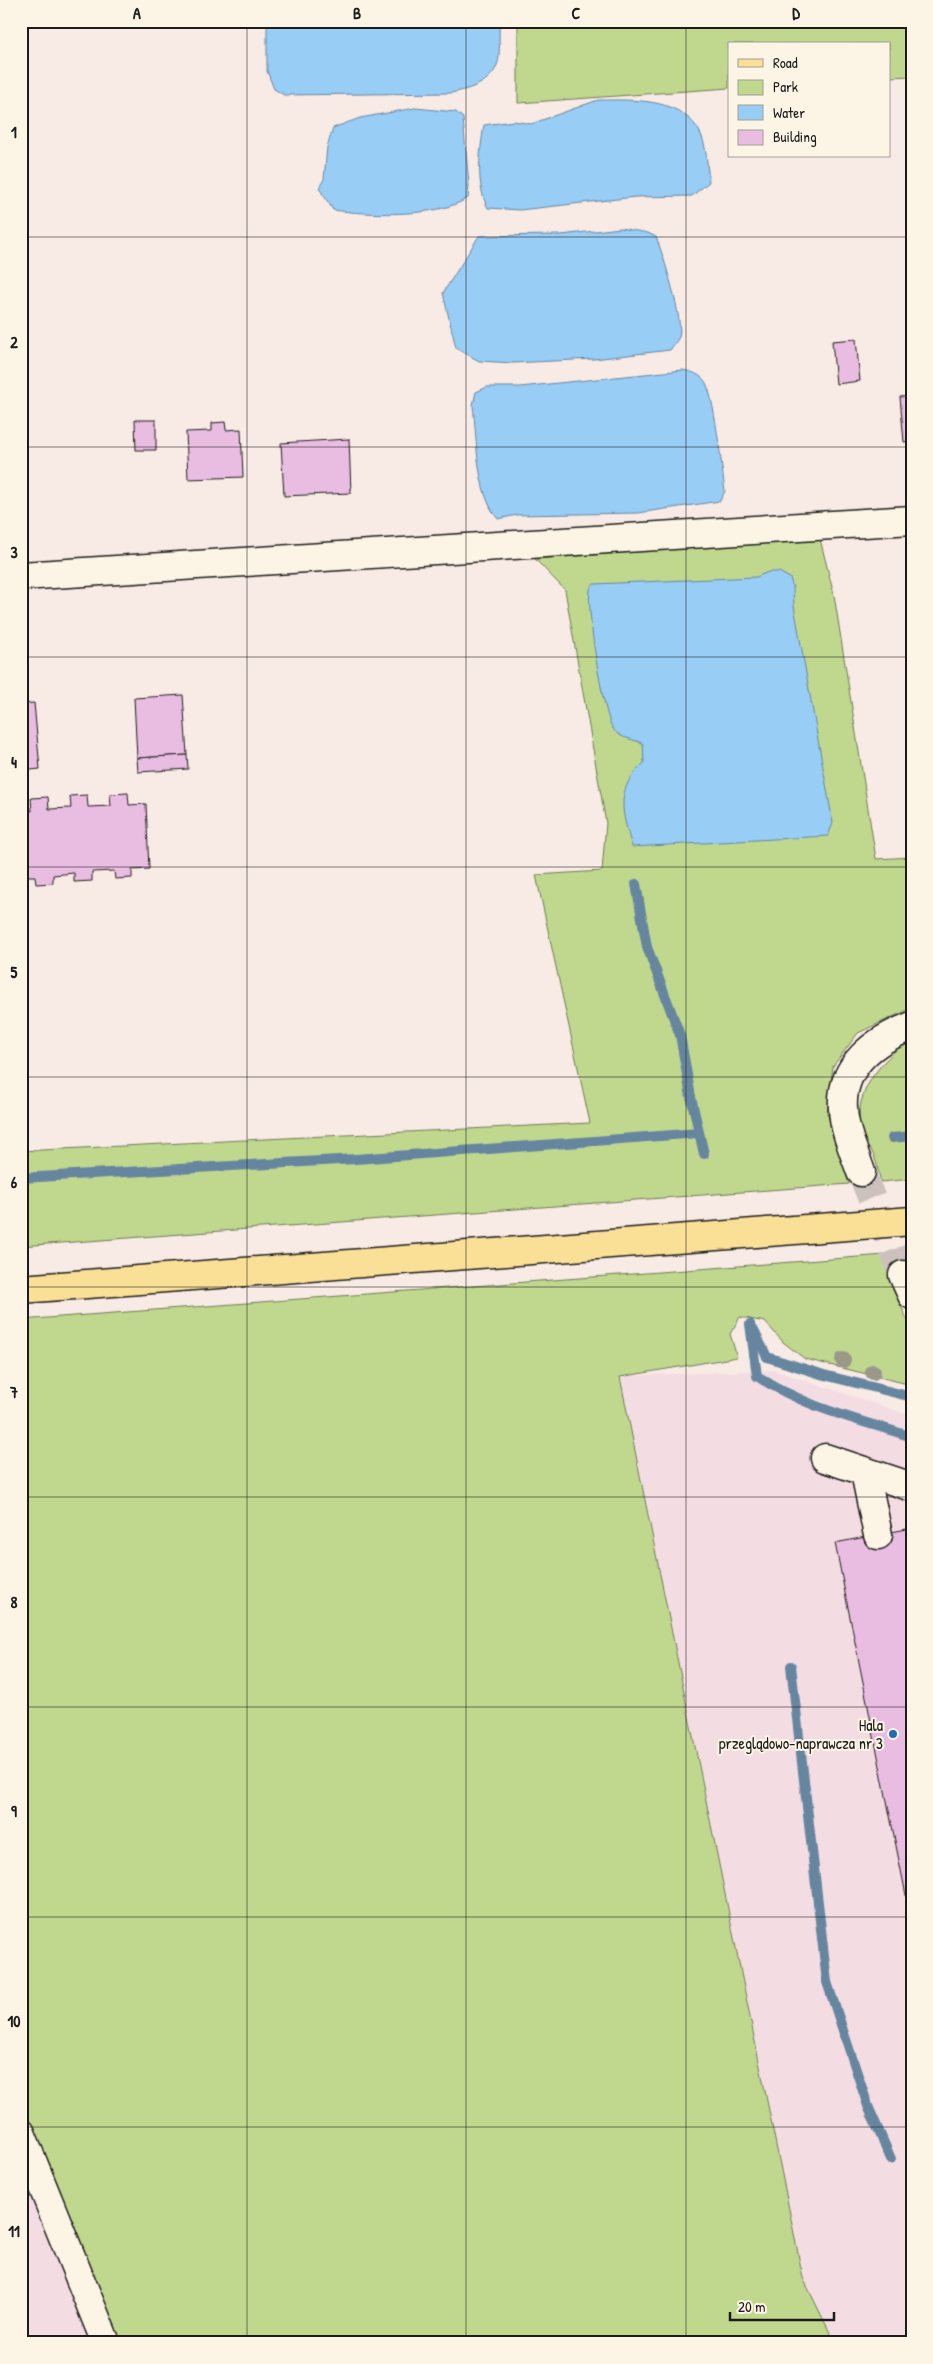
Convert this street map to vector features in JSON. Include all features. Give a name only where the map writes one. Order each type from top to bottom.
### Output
[{"type":"main road","points":[[21,1289],[912,1221]]},
{"type":"street","points":[[21,576],[912,520]]},
{"type":"street","points":[[861,1172],[847,1132],[843,1110],[843,1094],[852,1069],[865,1051],[912,1026]]},
{"type":"street","points":[[825,1458],[912,1487]]},
{"type":"street","points":[[865,1472],[878,1535]]},
{"type":"street","points":[[21,2133],[106,2343]]},
{"type":"shaded area","points":[[774,1370],[912,1416],[912,2343],[835,2343],[803,2278],[620,1376]]},
{"type":"shaded area","points":[[21,2109],[107,2322],[116,2343],[21,2343]]},
{"type":"green space","points":[[518,21],[912,21],[912,76],[890,77],[890,42],[728,42],[728,88],[518,103]]},
{"type":"green space","points":[[820,539],[834,595],[876,859],[912,857],[912,1008],[858,1033],[833,1066],[827,1113],[849,1184],[21,1246],[21,1151],[590,1123],[536,875],[602,871],[606,823],[565,590],[535,559]]},
{"type":"green space","points":[[912,1037],[912,1179],[881,1182],[874,1155],[863,1140],[859,1124],[860,1109],[863,1095],[878,1069]]},
{"type":"green space","points":[[912,1253],[912,1273],[891,1277],[893,1290],[912,1329],[912,1385],[805,1359],[783,1342],[765,1322],[740,1317],[730,1334],[737,1357],[620,1377],[803,2278],[835,2343],[116,2343],[21,2109],[21,1320]]},
{"type":"water","points":[[267,21],[500,21],[499,57],[497,66],[488,78],[467,89],[451,93],[284,95],[274,89],[267,71]]},
{"type":"water","points":[[598,100],[653,102],[678,111],[689,119],[701,134],[706,154],[709,182],[692,196],[635,197],[520,210],[488,208],[481,188],[480,178],[480,156],[484,125],[514,121],[531,124]]},
{"type":"water","points":[[415,108],[456,112],[463,118],[469,185],[468,198],[439,209],[421,212],[383,214],[333,210],[319,188],[324,179],[327,147],[333,128],[360,118]]},
{"type":"water","points":[[620,228],[648,233],[656,237],[668,272],[679,317],[679,337],[670,350],[594,359],[513,363],[479,361],[456,348],[443,293],[479,236],[561,235]]},
{"type":"water","points":[[683,370],[694,373],[702,378],[708,387],[717,432],[725,491],[720,501],[638,513],[517,515],[498,519],[485,495],[481,480],[473,405],[476,392],[487,387],[520,387]]},
{"type":"water","points":[[768,572],[779,572],[790,578],[793,588],[794,606],[833,823],[828,836],[632,847],[623,812],[624,792],[634,773],[644,763],[643,744],[616,733],[609,719],[600,683],[590,617],[589,601],[591,587],[594,584],[756,577]]},
{"type":"building","points":[[856,339],[860,381],[836,384],[832,341]]},
{"type":"building","points":[[912,396],[912,441],[904,442],[900,397]]},
{"type":"building","points":[[135,420],[156,420],[156,450],[136,450]]},
{"type":"building","points":[[225,422],[226,430],[241,429],[243,477],[188,479],[186,432],[212,431],[212,423]]},
{"type":"building","points":[[349,439],[351,493],[284,496],[281,443]]},
{"type":"building","points":[[183,695],[187,755],[137,758],[134,698]]},
{"type":"building","points":[[34,703],[40,769],[21,771],[21,704]]},
{"type":"building","points":[[187,755],[188,769],[138,772],[137,758]]},
{"type":"building","points":[[128,793],[129,805],[146,804],[149,869],[132,870],[132,878],[115,879],[114,871],[92,872],[92,881],[74,882],[74,873],[53,875],[53,883],[36,884],[35,876],[21,876],[21,811],[32,811],[31,798],[48,797],[49,809],[71,808],[70,796],[87,795],[88,807],[111,806],[110,794]]},
{"type":"building","name":"Hala przeglądowo-naprawcza nr 3","points":[[912,1528],[912,1925],[835,1543]]},
{"type":"waterway","points":[[636,884],[647,947],[680,1035],[704,1154]]},
{"type":"waterway","points":[[21,1178],[356,1159],[699,1133]]},
{"type":"waterway","points":[[892,1138],[912,1136]]},
{"type":"waterway","points":[[750,1324],[757,1376],[775,1387],[813,1404],[912,1437]]},
{"type":"waterway","points":[[754,1331],[767,1357],[824,1375],[912,1397]]},
{"type":"waterway","points":[[791,1666],[827,1982],[868,2106],[891,2159]]},
{"type":"tunnel","points":[[861,1172],[903,1275]]},
{"type":"place","name":"Hala przeglądowo-naprawcza nr 3","points":[[893,1734]]}]
